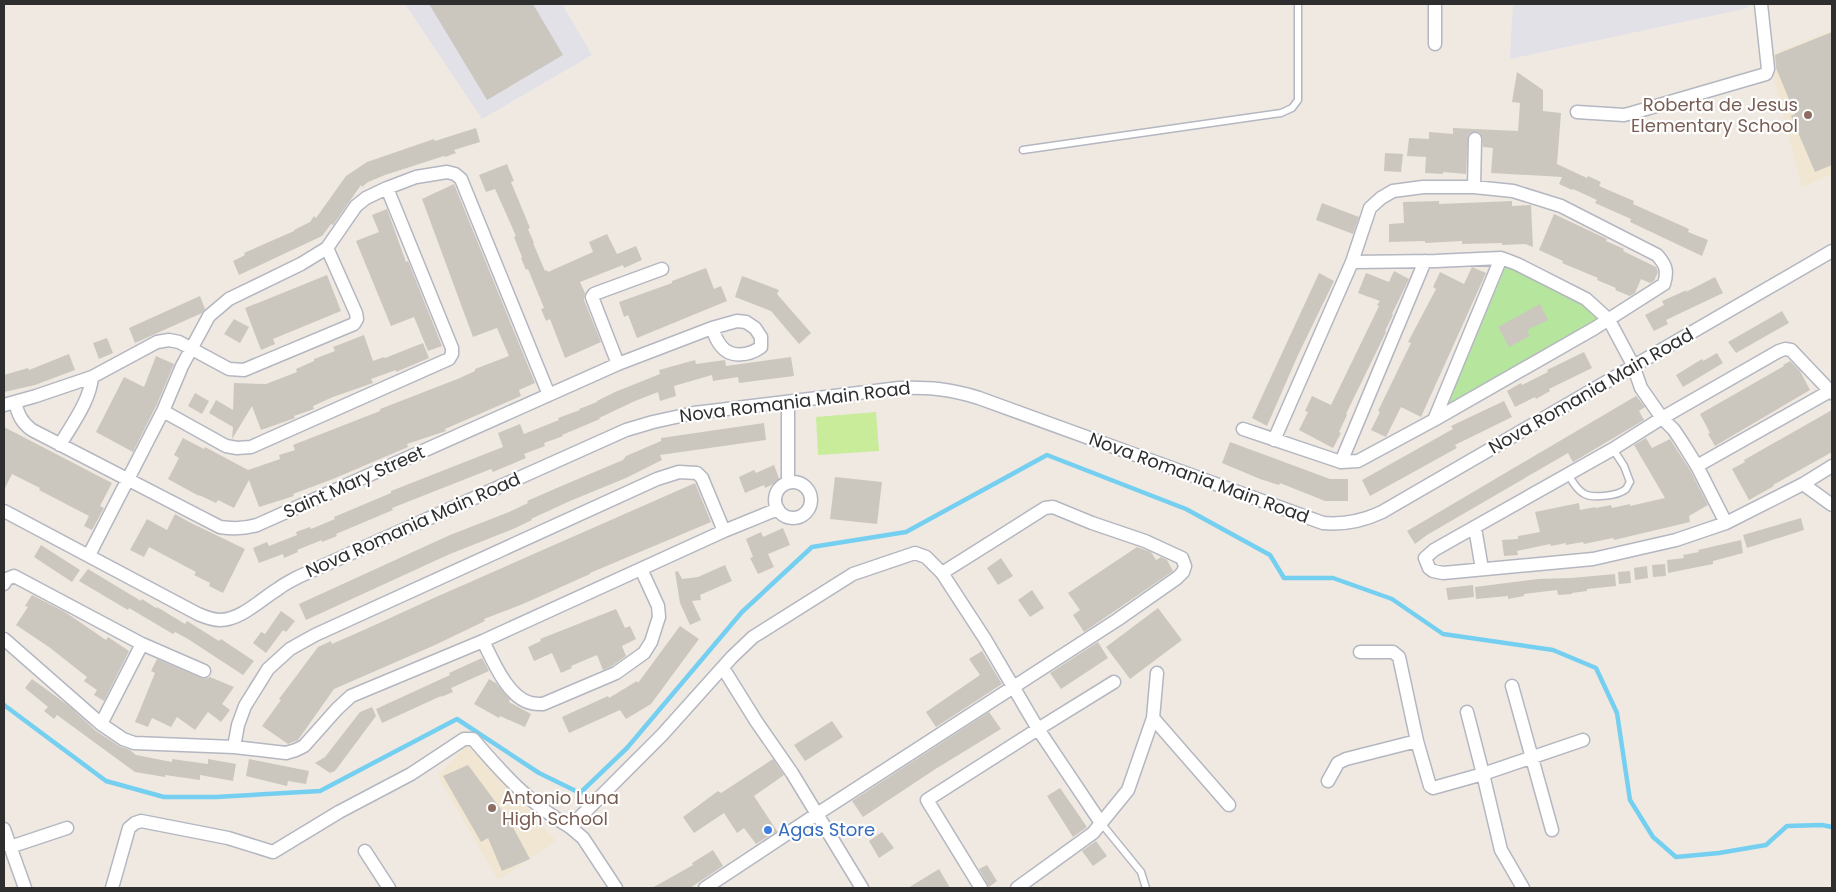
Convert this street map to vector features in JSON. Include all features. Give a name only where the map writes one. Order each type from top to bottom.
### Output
[{"type":"street","points":[[1434,44],[1435,4]]},
{"type":"street","points":[[1577,112],[1632,113],[1766,74],[1768,69],[1761,4]]},
{"type":"street","points":[[1474,187],[1475,139]]},
{"type":"street","points":[[89,555],[163,411],[182,366],[208,316],[228,298],[301,264],[327,248],[356,206],[366,198],[416,177],[447,172],[455,174],[461,179],[549,394]]},
{"type":"street","points":[[1243,428],[1274,440],[1341,462],[1358,461],[1434,420],[1608,320],[1664,284],[1667,273],[1664,263],[1657,255],[1547,200],[1513,191],[1474,187],[1423,186],[1393,191],[1381,198],[1370,208],[1352,262],[1274,440]]},
{"type":"street","points":[[163,411],[226,446],[237,448],[251,447],[449,359],[452,354],[452,348],[387,188]]},
{"type":"street","points":[[9,403],[92,377],[157,342],[169,340],[179,342],[229,369],[244,370],[354,324],[357,319],[356,313],[327,248]]},
{"type":"street","name":"Nova Romania Main Road","points":[[4,511],[198,614],[215,619],[231,618],[298,577],[626,430],[694,413],[899,388],[928,387],[954,390],[979,398],[1323,523],[1338,524],[1368,519],[1382,512],[1633,365],[1832,252]]},
{"type":"street","points":[[1352,262],[1501,258],[1517,264],[1586,299],[1608,320],[1633,365],[1641,388],[1662,418],[1674,430],[1697,466],[1726,523]]},
{"type":"street","points":[[1434,420],[1501,258]]},
{"type":"street","points":[[1341,462],[1425,261]]},
{"type":"street","points":[[618,364],[592,297],[594,294],[662,269]]},
{"type":"street","name":"Saint Mary Street","points":[[9,403],[24,424],[60,445],[220,527],[244,529],[257,525],[618,364],[712,328]]},
{"type":"street","points":[[1697,466],[1831,392],[1791,350],[1785,349],[1434,550],[1426,558],[1429,568],[1438,573],[1593,559],[1676,540],[1726,523],[1803,484],[1832,466]]},
{"type":"street","points":[[60,445],[83,406],[92,384],[92,377]]},
{"type":"street","points":[[788,402],[788,483]]},
{"type":"street","points":[[234,746],[238,724],[245,706],[268,669],[290,649],[315,635],[657,479],[679,472],[697,473],[702,478],[724,530]]},
{"type":"street","points":[[788,483],[799,483],[809,491],[811,497],[810,508],[801,516],[795,518],[788,517],[778,510],[776,498],[778,491],[788,483]]},
{"type":"street","points":[[1803,484],[1832,505]]},
{"type":"street","points":[[705,888],[1117,620],[1177,578],[1183,572],[1185,566],[1182,558],[1145,541],[1053,507],[1045,508],[942,573]]},
{"type":"street","points":[[4,639],[101,724],[123,739],[134,743],[234,746],[286,753],[304,746],[337,709],[352,696],[483,641],[724,530],[778,510]]},
{"type":"street","points":[[1474,528],[1482,569]]},
{"type":"street","points":[[570,827],[662,735],[753,637],[853,574],[915,553],[926,557],[942,573],[1014,686],[1038,729],[1100,823]]},
{"type":"street","points":[[483,641],[503,680],[522,699],[531,703],[543,704],[616,673],[644,653],[651,642],[659,617],[658,606],[641,569]]},
{"type":"street","points":[[4,584],[7,579],[14,576],[142,644],[204,671]]},
{"type":"street","points":[[101,724],[142,644]]},
{"type":"street","points":[[1360,652],[1393,652],[1399,656],[1417,741],[1430,786],[1433,788],[1483,774],[1584,740]]},
{"type":"street","points":[[723,668],[862,888]]},
{"type":"street","points":[[1017,888],[1093,833],[1128,790],[1153,718],[1157,673]]},
{"type":"street","points":[[981,888],[926,800],[1114,682]]},
{"type":"street","points":[[1512,686],[1552,830]]},
{"type":"street","points":[[1466,712],[1501,850],[1523,888]]},
{"type":"street","points":[[1153,718],[1229,805]]},
{"type":"street","points":[[112,888],[129,828],[135,823],[140,821],[228,838],[273,852],[340,812],[412,774],[464,739],[473,739],[526,795],[549,815],[570,827],[583,838],[616,888]]},
{"type":"street","points":[[1328,781],[1338,763],[1346,759],[1417,741]]},
{"type":"street","points":[[10,847],[67,828]]},
{"type":"street","points":[[4,829],[26,888]]},
{"type":"street","points":[[365,850],[389,888]]},
{"type":"lane","points":[[1023,150],[1281,114],[1292,108],[1298,100],[1298,4]]},
{"type":"lane","points":[[1568,474],[1584,495],[1594,497],[1619,492],[1626,488],[1630,482],[1624,466],[1613,449]]},
{"type":"lane","points":[[1100,823],[1141,872],[1146,888]]},
{"type":"shaded area","points":[[405,4],[562,4],[592,55],[482,119]]},
{"type":"shaded area","points":[[1513,4],[1749,4],[1748,8],[1510,59]]},
{"type":"shaded area","name":"Roberta de Jesus Elementary School","points":[[1832,30],[1832,174],[1802,187],[1768,56]]},
{"type":"shaded area","name":"Antonio Luna High School","points":[[470,741],[556,841],[498,880],[438,776]]},
{"type":"green space","points":[[1506,265],[1590,304],[1603,316],[1448,404]]},
{"type":"green space","points":[[876,412],[879,451],[818,455],[816,417]]},
{"type":"building","points":[[429,4],[533,4],[563,55],[487,100]]},
{"type":"building","name":"Roberta de Jesus Elementary School","points":[[1832,32],[1832,165],[1815,172],[1791,116],[1795,114],[1776,68],[1775,55]]},
{"type":"building","points":[[1517,72],[1543,90],[1543,111],[1561,113],[1557,164],[1587,178],[1588,176],[1601,182],[1599,186],[1634,201],[1633,204],[1689,229],[1688,232],[1708,240],[1702,256],[1630,222],[1631,219],[1595,203],[1597,200],[1559,184],[1562,177],[1491,173],[1493,148],[1483,147],[1482,136],[1479,132],[1472,132],[1468,135],[1466,174],[1425,173],[1426,157],[1407,156],[1409,138],[1429,139],[1429,132],[1453,134],[1453,128],[1518,131],[1520,103],[1512,102]]},
{"type":"building","points":[[476,128],[480,142],[454,150],[456,153],[445,157],[385,175],[368,182],[362,187],[361,185],[333,225],[331,224],[322,236],[239,275],[233,261],[245,255],[244,253],[294,231],[310,222],[314,216],[316,218],[346,176],[367,162],[434,139],[435,141]]},
{"type":"building","points":[[1385,153],[1403,154],[1401,172],[1384,171]]},
{"type":"building","points":[[507,164],[514,181],[511,182],[545,271],[547,270],[548,272],[593,252],[589,242],[607,234],[617,254],[636,246],[642,260],[624,268],[623,265],[580,282],[585,293],[584,300],[601,342],[565,358],[550,319],[546,321],[541,309],[544,308],[528,269],[526,270],[521,258],[514,237],[516,236],[495,189],[486,192],[479,175]]},
{"type":"building","points":[[454,184],[535,383],[519,390],[521,396],[445,429],[446,431],[407,444],[408,447],[293,494],[294,496],[259,507],[249,480],[234,508],[218,500],[216,503],[199,496],[168,479],[179,458],[174,455],[183,438],[204,449],[205,447],[248,470],[280,459],[279,455],[295,450],[293,445],[380,411],[380,409],[460,378],[475,371],[475,369],[509,356],[497,328],[473,337],[422,199]]},
{"type":"building","points":[[1439,201],[1439,204],[1512,201],[1512,206],[1531,205],[1533,247],[1525,244],[1502,245],[1502,243],[1462,244],[1462,241],[1389,242],[1389,224],[1404,223],[1403,202]]},
{"type":"building","points":[[1322,203],[1359,217],[1353,234],[1316,220]]},
{"type":"building","points":[[387,209],[406,262],[408,261],[442,346],[428,351],[414,317],[391,326],[356,241],[379,232],[372,215]]},
{"type":"building","points":[[1554,214],[1607,239],[1606,241],[1624,249],[1623,251],[1656,267],[1658,272],[1654,281],[1650,283],[1641,279],[1635,293],[1630,296],[1597,280],[1598,278],[1562,263],[1563,261],[1539,250]]},
{"type":"building","points":[[1472,267],[1486,273],[1421,417],[1401,407],[1386,437],[1371,430],[1380,412],[1378,411],[1411,343],[1408,342],[1436,289],[1433,287],[1440,272],[1464,284]]},
{"type":"building","points":[[706,268],[714,289],[721,286],[727,301],[637,338],[628,315],[624,317],[619,302],[672,283],[672,281]]},
{"type":"building","points":[[1394,271],[1409,279],[1392,314],[1386,332],[1346,414],[1339,432],[1341,433],[1333,448],[1299,430],[1308,412],[1305,411],[1312,396],[1331,405],[1379,306],[1377,305],[1380,301],[1358,293],[1366,273],[1389,282]]},
{"type":"building","points":[[1319,273],[1334,281],[1298,355],[1267,426],[1252,418]]},
{"type":"building","points":[[327,275],[341,311],[273,339],[275,344],[261,350],[245,308]]},
{"type":"building","points":[[742,276],[779,290],[777,294],[811,333],[799,344],[771,311],[735,297]]},
{"type":"building","points":[[1715,277],[1723,293],[1666,320],[1668,324],[1654,331],[1645,315],[1664,305],[1662,301],[1687,290],[1686,292]]},
{"type":"building","points":[[200,296],[205,309],[202,313],[135,343],[129,328]]},
{"type":"building","points":[[1540,304],[1548,320],[1527,330],[1530,336],[1509,347],[1498,327]]},
{"type":"building","points":[[1782,311],[1789,323],[1736,353],[1728,342]]},
{"type":"building","points":[[234,319],[249,327],[240,343],[224,334]]},
{"type":"building","points":[[364,335],[373,361],[423,343],[429,358],[396,372],[396,370],[371,379],[373,383],[333,397],[313,406],[314,409],[294,416],[295,418],[261,430],[252,406],[232,439],[233,427],[209,413],[216,400],[233,410],[234,383],[266,384],[297,372],[296,369],[314,361],[314,359],[335,351],[333,347]]},
{"type":"building","points":[[107,338],[113,353],[99,359],[93,343]]},
{"type":"building","points":[[1584,352],[1592,368],[1549,389],[1550,391],[1536,399],[1535,397],[1515,407],[1507,391],[1548,372],[1547,370]]},
{"type":"building","points":[[1717,353],[1723,363],[1683,387],[1676,375],[1702,359],[1703,361]]},
{"type":"building","points":[[69,354],[75,370],[35,385],[4,392],[4,375],[28,368],[29,370]]},
{"type":"building","points":[[156,356],[174,364],[133,452],[96,432],[124,377],[144,387]]},
{"type":"building","points":[[791,357],[794,376],[739,383],[738,377],[713,381],[712,375],[674,386],[676,396],[660,401],[658,392],[635,401],[600,419],[544,443],[545,446],[524,454],[526,458],[493,472],[491,469],[392,508],[393,510],[336,534],[337,536],[297,550],[298,552],[284,558],[283,554],[259,563],[253,548],[267,542],[269,546],[297,535],[296,532],[310,527],[311,529],[335,519],[334,517],[391,493],[391,491],[503,447],[498,433],[520,424],[524,434],[559,420],[558,418],[580,410],[615,392],[660,374],[659,370],[695,360],[696,364],[725,360],[726,366]]},
{"type":"building","points":[[1790,361],[1800,371],[1810,390],[1715,446],[1700,414]]},
{"type":"building","points":[[195,393],[209,401],[202,414],[188,406]]},
{"type":"building","points":[[1636,396],[1645,407],[1639,411],[1644,420],[1573,462],[1568,453],[1427,535],[1415,544],[1407,531]]},
{"type":"building","points":[[1504,401],[1512,417],[1455,445],[1457,448],[1370,496],[1362,480],[1453,429],[1451,426]]},
{"type":"building","points":[[1832,410],[1832,452],[1749,500],[1732,469],[1745,462],[1744,460]]},
{"type":"building","points":[[764,423],[766,440],[660,455],[662,460],[626,478],[570,501],[513,529],[450,554],[306,620],[299,604],[450,535],[509,512],[528,503],[527,501],[623,460],[626,456],[661,441],[661,438]]},
{"type":"building","points":[[4,427],[112,483],[100,506],[104,508],[92,530],[84,526],[89,516],[12,474],[4,490]]},
{"type":"building","points":[[1646,438],[1652,448],[1670,439],[1690,470],[1708,505],[1689,516],[1690,522],[1614,540],[1613,538],[1584,544],[1583,542],[1566,545],[1566,543],[1551,546],[1550,544],[1517,551],[1518,555],[1504,556],[1502,540],[1518,539],[1518,536],[1540,532],[1535,512],[1579,503],[1580,510],[1611,505],[1612,508],[1665,498],[1634,445]]},
{"type":"building","points":[[1230,442],[1330,479],[1348,479],[1348,501],[1325,501],[1280,483],[1279,485],[1260,479],[1222,463]]},
{"type":"building","points":[[774,465],[780,481],[765,488],[764,485],[745,493],[739,477],[754,470],[756,473]]},
{"type":"building","points":[[835,477],[882,482],[877,524],[830,519]]},
{"type":"building","points":[[695,483],[711,522],[590,573],[523,604],[484,619],[485,621],[435,645],[334,689],[298,740],[288,744],[262,726],[281,700],[279,699],[318,647],[331,641],[332,644]]},
{"type":"building","points":[[175,514],[245,549],[223,593],[209,586],[210,583],[194,575],[196,572],[149,547],[144,557],[130,550],[147,519],[167,530]]},
{"type":"building","points":[[1801,518],[1804,530],[1747,548],[1743,535]]},
{"type":"building","points":[[783,528],[790,545],[768,554],[774,567],[758,574],[750,558],[753,557],[746,539],[761,532],[763,537]]},
{"type":"building","points":[[1741,540],[1743,553],[1713,561],[1713,564],[1668,573],[1667,560],[1684,558],[1683,555],[1699,552],[1698,550]]},
{"type":"building","points":[[41,545],[80,570],[72,582],[34,557]]},
{"type":"building","points":[[1137,547],[1151,552],[1156,560],[1161,557],[1167,560],[1173,571],[1084,632],[1073,615],[1080,610],[1068,593]]},
{"type":"building","points":[[1001,558],[1013,576],[998,585],[987,568]]},
{"type":"building","points":[[1665,564],[1666,576],[1653,577],[1652,565]]},
{"type":"building","points":[[725,565],[732,581],[700,595],[701,600],[692,601],[701,620],[690,625],[680,603],[675,572],[678,571],[682,579],[698,577]]},
{"type":"building","points":[[1647,566],[1648,578],[1635,580],[1634,568]]},
{"type":"building","points":[[88,569],[141,601],[142,599],[185,624],[187,621],[219,641],[221,639],[254,661],[243,675],[188,639],[175,632],[173,634],[79,581]]},
{"type":"building","points":[[1630,571],[1631,583],[1619,584],[1618,572]]},
{"type":"building","points":[[1615,574],[1616,586],[1587,589],[1587,591],[1572,594],[1558,595],[1557,590],[1524,594],[1524,596],[1508,599],[1508,596],[1476,599],[1475,587],[1538,579]]},
{"type":"building","points":[[1473,585],[1474,597],[1448,600],[1446,588]]},
{"type":"building","points":[[1032,590],[1044,608],[1030,617],[1018,600]]},
{"type":"building","points":[[32,595],[65,612],[106,640],[108,637],[129,651],[104,701],[94,695],[97,690],[84,681],[87,677],[49,647],[16,625],[28,607],[25,606]]},
{"type":"building","points":[[1158,608],[1182,640],[1130,679],[1106,647]]},
{"type":"building","points":[[616,609],[625,628],[630,626],[636,639],[622,646],[626,656],[612,666],[603,670],[597,655],[571,666],[572,668],[561,673],[552,653],[534,661],[528,647],[541,641],[540,639]]},
{"type":"building","points":[[281,611],[295,621],[286,632],[283,630],[266,653],[253,643],[261,632],[265,634]]},
{"type":"building","points":[[680,626],[699,639],[651,704],[626,719],[620,710],[569,733],[562,717],[608,696],[609,698],[637,681],[638,683]]},
{"type":"building","points":[[1098,642],[1108,658],[1061,689],[1050,673]]},
{"type":"building","points":[[982,651],[1002,684],[936,727],[926,712],[980,675],[969,659]]},
{"type":"building","points":[[482,658],[489,671],[451,688],[453,692],[382,723],[376,709]]},
{"type":"building","points":[[157,659],[201,678],[210,677],[234,687],[222,704],[230,710],[221,722],[208,712],[195,730],[177,717],[171,727],[152,718],[148,727],[135,722],[155,673],[151,671]]},
{"type":"building","points":[[32,679],[69,706],[96,731],[136,755],[172,762],[172,759],[208,764],[208,759],[236,764],[233,781],[200,775],[200,780],[135,772],[57,715],[54,719],[44,711],[48,707],[25,688]]},
{"type":"building","points":[[489,679],[496,683],[510,700],[509,702],[531,714],[525,727],[500,716],[499,718],[474,704]]},
{"type":"building","points":[[372,707],[376,716],[335,771],[330,773],[315,763],[325,757],[360,712]]},
{"type":"building","points":[[989,712],[1001,729],[937,768],[863,817],[852,801]]},
{"type":"building","points":[[832,721],[843,737],[805,761],[794,745]]},
{"type":"building","points":[[249,759],[309,771],[306,784],[288,781],[287,786],[246,776]]},
{"type":"building","points":[[773,759],[784,775],[754,796],[777,831],[756,844],[744,828],[737,833],[724,813],[694,833],[683,817],[718,791],[721,793]]},
{"type":"building","points":[[468,765],[509,820],[530,859],[502,871],[488,838],[481,842],[443,776]]},
{"type":"building","points":[[1060,788],[1087,827],[1073,837],[1047,796]]},
{"type":"building","points":[[882,832],[894,848],[879,858],[869,841]]},
{"type":"building","points":[[1096,841],[1107,856],[1093,866],[1082,851]]},
{"type":"building","points":[[713,850],[723,866],[690,888],[652,888],[693,865],[692,863]]},
{"type":"building","points":[[987,865],[997,881],[989,887],[979,869]]},
{"type":"building","points":[[939,869],[950,888],[908,888]]},
{"type":"waterway","points":[[4,705],[106,781],[164,797],[216,797],[320,791],[457,719],[539,773],[580,793],[627,748],[742,612],[812,547],[906,532],[1047,455],[1186,509],[1270,555],[1284,578],[1333,578],[1392,599],[1443,634],[1553,650],[1596,668],[1617,713],[1630,800],[1653,837],[1676,857],[1719,853],[1766,845],[1787,826],[1822,825],[1832,827]]},
{"type":"place","name":"Roberta de Jesus Elementary School","points":[[1808,115]]},
{"type":"place","name":"Antonio Luna High School","points":[[492,808]]},
{"type":"place","name":"Agas Store","points":[[768,830]]}]
